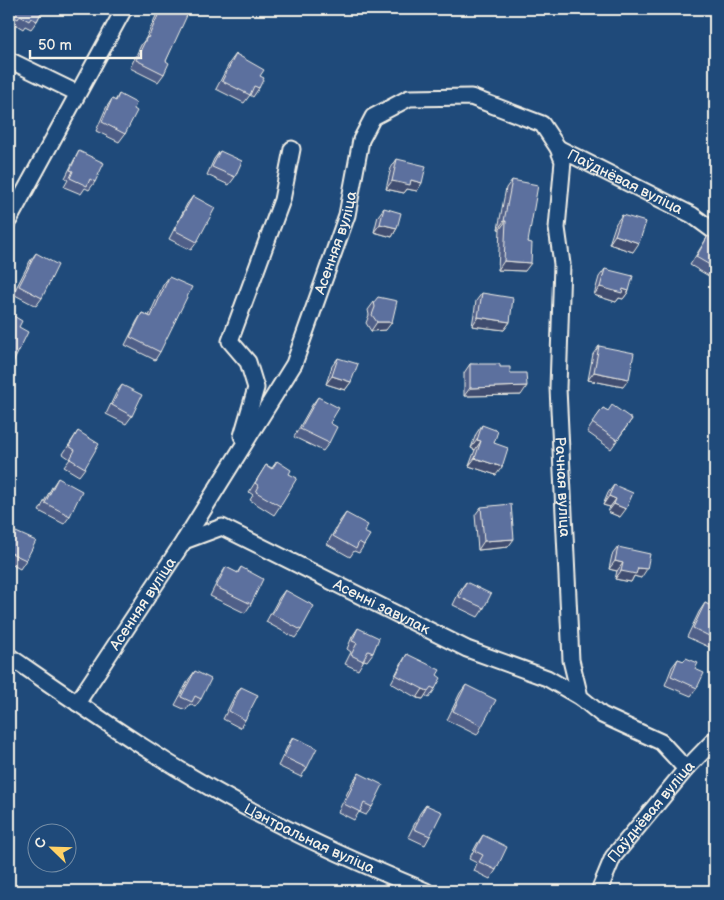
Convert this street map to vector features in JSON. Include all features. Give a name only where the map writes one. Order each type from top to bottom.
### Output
[{"type":"street","points":[[9,220],[77,92],[124,9]]},
{"type":"street","points":[[9,60],[77,92]]},
{"type":"street","name":"Асенняя вуліца","points":[[77,703],[184,541],[237,452],[294,364],[347,215],[361,140],[373,117],[409,98],[471,97],[542,124],[558,148]]},
{"type":"street","name":"Паўднёвая вуліца","points":[[558,148],[692,215],[715,232]]},
{"type":"street","name":"Рачная вуліца","points":[[558,148],[563,161],[557,228],[562,264],[558,388],[571,660],[580,697]]},
{"type":"street","name":"Асенняя вуліца","points":[[237,452],[256,388],[248,362],[230,341],[282,200],[292,149]]},
{"type":"street","name":"Асенні завулак","points":[[184,541],[222,527],[467,649],[547,678],[580,697]]},
{"type":"street","name":"Цэнтральная вуліца","points":[[9,656],[77,703],[197,780],[269,820],[364,865],[426,891]]},
{"type":"street","points":[[580,697],[602,715],[661,742],[686,769]]},
{"type":"street","name":"Паўднёвая вуліца","points":[[599,891],[613,857],[686,769],[715,739]]},
{"type":"building","points":[[9,9],[43,9],[37,21],[31,18],[29,21],[20,16],[18,19],[9,14]]},
{"type":"building","points":[[161,9],[190,9],[166,61],[169,63],[164,74],[136,60]]},
{"type":"building","points":[[236,54],[264,70],[260,76],[264,78],[259,88],[254,86],[250,95],[222,81]]},
{"type":"building","points":[[119,94],[136,103],[134,109],[137,111],[125,134],[102,122],[112,99],[116,101]]},
{"type":"building","points":[[79,151],[104,163],[95,182],[90,179],[87,186],[70,178],[73,171],[70,170]]},
{"type":"building","points":[[220,151],[242,161],[235,177],[212,167]]},
{"type":"building","points":[[397,159],[426,166],[422,183],[411,180],[410,185],[392,181]]},
{"type":"building","points":[[512,180],[538,185],[528,242],[532,243],[531,263],[504,261],[506,221],[504,221]]},
{"type":"building","points":[[193,196],[215,208],[197,242],[174,230]]},
{"type":"building","points":[[384,208],[401,213],[397,228],[380,224]]},
{"type":"building","points":[[622,215],[646,222],[639,243],[615,235]]},
{"type":"building","points":[[708,236],[715,241],[715,268],[696,257]]},
{"type":"building","points":[[36,253],[58,265],[42,298],[19,286]]},
{"type":"building","points":[[605,269],[633,276],[629,291],[623,289],[622,293],[600,287]]},
{"type":"building","points":[[169,277],[192,287],[160,352],[130,337],[142,313],[151,317]]},
{"type":"building","points":[[482,293],[513,298],[510,322],[478,317]]},
{"type":"building","points":[[378,297],[397,301],[392,322],[377,322],[372,315],[375,307],[374,302]]},
{"type":"building","points":[[12,315],[22,321],[19,327],[28,332],[9,371],[9,322]]},
{"type":"building","points":[[599,346],[634,353],[629,379],[594,372]]},
{"type":"building","points":[[338,358],[358,364],[351,382],[332,376]]},
{"type":"building","points":[[470,364],[500,364],[500,367],[510,367],[510,373],[526,373],[527,386],[470,388]]},
{"type":"building","points":[[122,385],[142,395],[132,416],[112,405]]},
{"type":"building","points":[[318,397],[339,408],[330,423],[337,427],[329,443],[300,429]]},
{"type":"building","points":[[612,405],[632,419],[617,440],[592,423],[603,408],[608,411]]},
{"type":"building","points":[[482,425],[498,431],[494,443],[508,448],[502,467],[475,458],[481,441],[477,440]]},
{"type":"building","points":[[78,431],[99,444],[85,468],[70,459],[75,450],[69,446]]},
{"type":"building","points":[[277,461],[291,470],[289,474],[297,478],[280,506],[256,492],[259,486],[255,483],[266,465],[272,469]]},
{"type":"building","points":[[58,478],[82,491],[70,516],[45,503]]},
{"type":"building","points":[[614,485],[633,493],[626,509],[614,504],[616,499],[609,496]]},
{"type":"building","points":[[511,504],[514,539],[484,541],[481,507]]},
{"type":"building","points":[[346,513],[368,525],[364,532],[370,535],[364,545],[359,542],[356,549],[333,536]]},
{"type":"building","points":[[9,532],[15,534],[16,532],[36,541],[26,560],[9,552]]},
{"type":"building","points":[[618,547],[650,554],[647,569],[638,568],[636,574],[621,571],[623,563],[615,561]]},
{"type":"building","points":[[226,567],[238,573],[241,567],[263,579],[251,604],[216,587]]},
{"type":"building","points":[[466,582],[491,594],[484,608],[459,597]]},
{"type":"building","points":[[285,590],[314,606],[301,630],[272,614]]},
{"type":"building","points":[[705,603],[715,608],[715,639],[693,628]]},
{"type":"building","points":[[358,628],[379,638],[373,653],[368,651],[363,661],[351,655],[357,643],[352,641]]},
{"type":"building","points":[[407,654],[440,670],[437,675],[441,678],[435,689],[431,687],[428,691],[396,675]]},
{"type":"building","points":[[686,658],[698,663],[695,669],[704,673],[697,688],[671,676],[678,659],[684,661]]},
{"type":"building","points":[[195,671],[211,679],[201,699],[195,696],[192,702],[181,697]]},
{"type":"building","points":[[466,685],[496,700],[482,726],[453,711]]},
{"type":"building","points":[[241,687],[258,695],[245,720],[229,711]]},
{"type":"building","points":[[293,737],[317,748],[307,768],[284,757]]},
{"type":"building","points":[[359,773],[383,785],[372,807],[364,803],[360,812],[344,804]]},
{"type":"building","points":[[426,805],[442,812],[430,836],[414,829]]},
{"type":"building","points":[[483,835],[507,847],[496,870],[479,862],[483,855],[475,851]]}]
